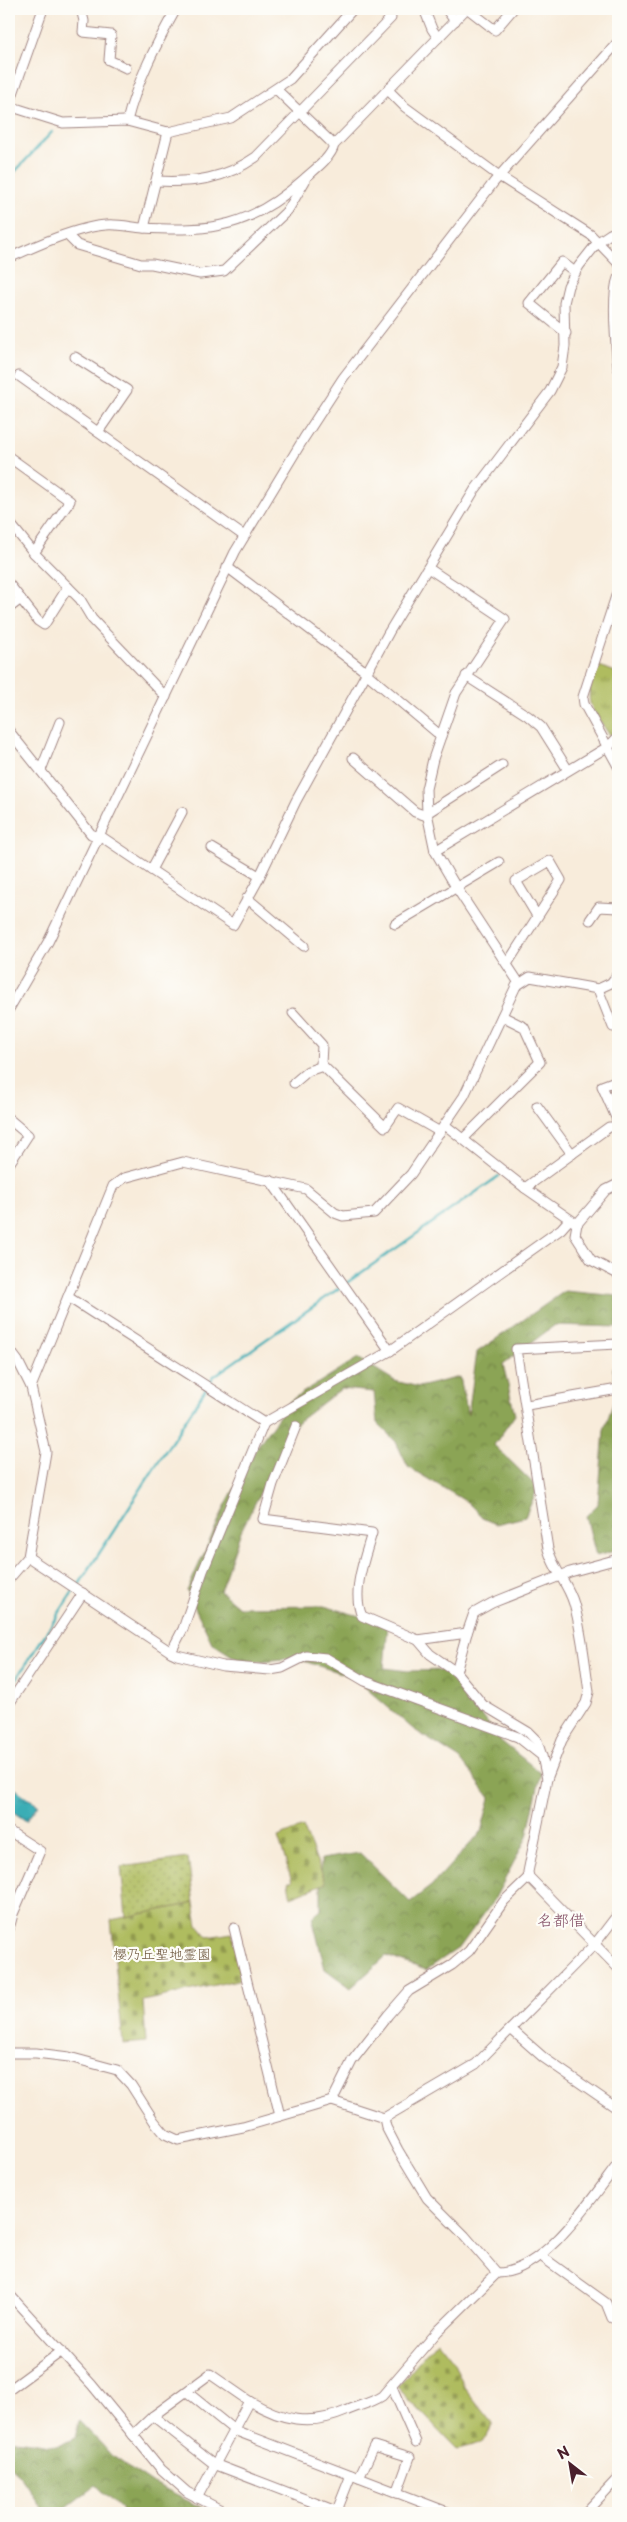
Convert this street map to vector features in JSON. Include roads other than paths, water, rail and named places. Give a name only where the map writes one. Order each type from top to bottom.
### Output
[{"type":"street","points":[[43,9],[9,105],[64,123],[127,121],[168,132],[231,118],[277,90],[296,74],[353,9]]},
{"type":"street","points":[[81,9],[84,20],[83,32],[111,35],[109,60],[126,68]]},
{"type":"street","points":[[127,121],[133,98],[149,59],[176,9]]},
{"type":"street","points":[[156,181],[209,180],[233,171],[256,157],[301,113],[391,18],[381,9]]},
{"type":"street","points":[[424,9],[438,38]]},
{"type":"street","points":[[446,9],[455,21]]},
{"type":"street","points":[[9,258],[40,244],[105,225],[144,228],[208,228],[235,223],[272,205],[309,175],[333,150],[334,145],[467,9],[495,30],[513,9]]},
{"type":"street","points":[[9,1008],[48,942],[227,567],[244,536],[343,378],[499,176],[618,42]]},
{"type":"street","points":[[9,74],[18,78]]},
{"type":"street","points":[[277,90],[334,145]]},
{"type":"street","points":[[388,90],[406,107],[499,176],[598,242],[618,263]]},
{"type":"street","points":[[144,228],[168,132]]},
{"type":"street","points":[[67,235],[78,245],[141,264],[152,264],[200,274],[224,271],[288,210],[309,175]]},
{"type":"street","points":[[9,731],[91,834],[98,836],[233,925],[296,801],[366,672],[474,491],[550,391],[562,367],[566,333],[565,298],[575,272],[598,242],[618,231]]},
{"type":"street","points":[[566,333],[529,303],[562,262],[575,272]]},
{"type":"street","points":[[618,278],[616,285],[618,368]]},
{"type":"street","points":[[75,357],[127,390],[98,432]]},
{"type":"street","points":[[18,376],[244,536]]},
{"type":"street","points":[[9,456],[70,501],[34,553]]},
{"type":"street","points":[[9,522],[34,553],[80,599],[92,619],[166,697]]},
{"type":"street","points":[[227,567],[366,672],[441,736]]},
{"type":"street","points":[[428,568],[505,619],[456,693],[426,789],[427,814],[434,851],[456,888],[519,983]]},
{"type":"street","points":[[9,584],[38,621],[44,625],[68,587]]},
{"type":"street","points":[[618,590],[583,698],[584,704],[609,746],[618,766]]},
{"type":"street","points":[[9,608],[21,599]]},
{"type":"street","points":[[466,676],[528,716],[541,727],[568,770]]},
{"type":"street","points":[[41,770],[60,722]]},
{"type":"street","points":[[434,851],[609,746],[618,737]]},
{"type":"street","points":[[353,758],[415,812],[427,814],[502,765]]},
{"type":"street","points":[[151,870],[182,812]]},
{"type":"street","points":[[212,848],[259,876]]},
{"type":"street","points":[[507,964],[561,880],[550,861],[516,881],[537,916]]},
{"type":"street","points":[[395,924],[499,862]]},
{"type":"street","points":[[247,898],[304,946]]},
{"type":"street","points":[[590,920],[599,907],[618,908]]},
{"type":"street","points":[[31,1387],[110,1190],[124,1178],[183,1162],[306,1189],[335,1213],[343,1216],[374,1213],[380,1209],[411,1174],[443,1129],[472,1081],[513,989],[519,983],[530,977],[598,989],[611,983],[618,974]]},
{"type":"street","points":[[598,989],[613,1027]]},
{"type":"street","points":[[293,1013],[322,1045],[322,1066],[385,1127],[398,1108],[464,1138],[526,1188],[573,1222],[574,1235],[591,1260],[618,1274]]},
{"type":"street","points":[[464,1138],[540,1062],[524,1027],[502,1016]]},
{"type":"street","points":[[294,1083],[308,1070],[322,1066]]},
{"type":"street","points":[[618,1080],[602,1086],[618,1122]]},
{"type":"street","points":[[537,1106],[572,1154]]},
{"type":"street","points":[[9,1119],[28,1135],[9,1164]]},
{"type":"street","points":[[526,1188],[609,1127],[618,1127]]},
{"type":"street","points":[[270,1180],[390,1351]]},
{"type":"street","points":[[171,1652],[183,1629],[203,1571],[264,1424],[390,1351],[573,1222],[606,1190],[618,1184]]},
{"type":"street","points":[[68,1297],[264,1424]]},
{"type":"street","points":[[618,1344],[516,1349],[527,1405],[548,1549],[553,1566],[560,1578],[565,1581],[574,1604],[589,1692],[586,1703],[562,1740],[547,1778],[528,1872],[529,1877],[618,1968]]},
{"type":"street","points":[[9,1349],[18,1361],[31,1387],[46,1452],[28,1557],[11,1574]]},
{"type":"street","points":[[527,1405],[618,1389]]},
{"type":"street","points":[[296,1426],[273,1484],[263,1519],[372,1533],[360,1578],[358,1600],[360,1610],[366,1619],[418,1640],[430,1654],[456,1672],[483,1705],[532,1736],[537,1741],[547,1778]]},
{"type":"street","points":[[28,1557],[177,1656],[223,1666],[262,1670],[282,1668],[306,1656],[326,1658],[353,1676],[518,1737],[542,1756]]},
{"type":"street","points":[[456,1672],[474,1613],[492,1603],[560,1578],[570,1572],[618,1559]]},
{"type":"street","points":[[9,1704],[81,1592]]},
{"type":"street","points":[[418,1640],[467,1632]]},
{"type":"street","points":[[9,1831],[40,1851],[13,1914],[9,1929]]},
{"type":"street","points":[[332,2101],[352,2061],[393,2009],[409,1991],[452,1965],[469,1951],[504,1901],[529,1877]]},
{"type":"street","points":[[9,2053],[36,2053],[61,2056],[100,2064],[117,2070],[131,2085],[165,2134],[178,2140],[214,2134],[332,2101],[384,2118],[476,2064],[595,1944],[618,1914]]},
{"type":"street","points":[[234,1928],[280,2116]]},
{"type":"street","points":[[511,2029],[544,2058],[618,2109]]},
{"type":"street","points":[[384,2118],[386,2127],[398,2150],[427,2198],[465,2236],[497,2273]]},
{"type":"street","points":[[133,2435],[153,2416],[210,2374],[249,2401],[281,2417],[312,2420],[340,2414],[373,2402],[392,2387],[438,2331],[497,2273],[508,2273],[541,2256],[576,2221],[618,2164]]},
{"type":"street","points":[[541,2256],[606,2303],[612,2318]]},
{"type":"street","points":[[9,2294],[62,2351],[161,2468],[198,2498],[227,2513]]},
{"type":"street","points":[[9,2390],[62,2351]]},
{"type":"street","points":[[392,2387],[416,2442]]},
{"type":"street","points":[[187,2392],[234,2430],[450,2513]]},
{"type":"street","points":[[198,2498],[214,2464],[249,2401]]},
{"type":"street","points":[[153,2416],[214,2464],[338,2513],[355,2477],[374,2446],[410,2457],[397,2493]]},
{"type":"street","points":[[584,2513],[618,2478]]},
{"type":"water","points":[[10,1785],[38,1805],[26,1821],[9,1809]]},
{"type":"waterway","points":[[9,178],[52,132]]},
{"type":"waterway","points":[[78,1586],[214,1376],[499,1176]]},
{"type":"waterway","points":[[9,1690],[74,1590]]},
{"type":"district","name":"名都借","points":[[561,1919]]},
{"type":"park label","name":"櫻乃丘聖地霊園","points":[[162,1953]]}]
